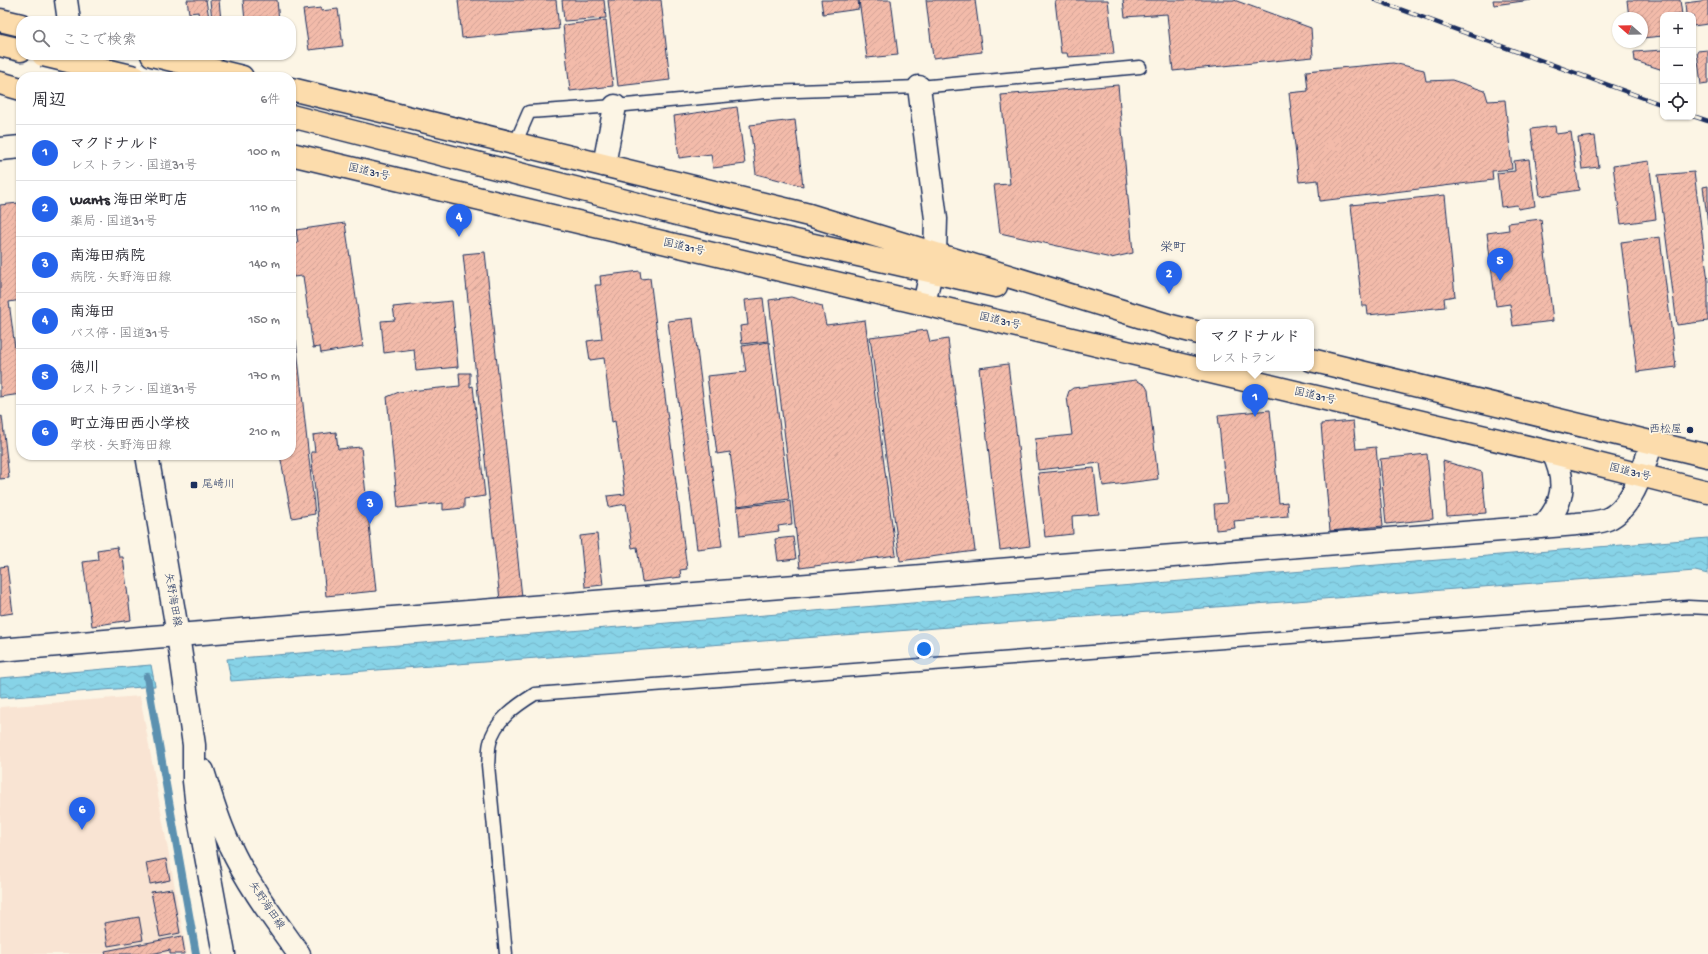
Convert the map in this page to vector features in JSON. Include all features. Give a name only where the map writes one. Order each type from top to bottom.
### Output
[{"type":"highway","points":[[0,20],[16,23]]},
{"type":"highway","points":[[0,45],[16,49]]},
{"type":"highway","points":[[64,60],[114,72]]},
{"type":"highway","points":[[172,60],[222,72]]},
{"type":"highway","points":[[0,83],[16,88]]},
{"type":"highway","points":[[296,90],[809,215],[934,263]]},
{"type":"highway","points":[[296,117],[690,217],[934,263],[1196,332]]},
{"type":"highway","name":"国道31号","points":[[296,155],[1196,368]]},
{"type":"highway","points":[[1314,361],[1708,456]]},
{"type":"highway","name":"国道31号","points":[[1207,371],[1553,453],[1708,492]]},
{"type":"street","points":[[66,0],[68,16]]},
{"type":"street","points":[[77,60],[80,72]]},
{"type":"street","points":[[919,87],[936,219],[934,263],[924,304]]},
{"type":"street","points":[[604,165],[615,106]]},
{"type":"street","points":[[0,149],[16,147]]},
{"type":"street","points":[[0,650],[179,640],[1542,527],[1604,520],[1613,516],[1624,506],[1642,476],[1652,442]]},
{"type":"street","points":[[1542,527],[1556,509],[1561,492],[1562,475],[1553,453]]},
{"type":"street","name":"矢野海田線","points":[[148,460],[187,692],[194,745],[194,781],[197,807],[224,954]]},
{"type":"street","name":"矢野海田線","points":[[194,745],[219,821],[230,846],[254,890],[300,954]]},
{"type":"lane","points":[[515,144],[528,112],[615,106],[766,92],[919,87],[1140,67]]},
{"type":"lane","points":[[506,954],[488,765],[490,742],[500,723],[514,707],[535,694],[1688,607],[1708,608]]},
{"type":"shaded area","points":[[140,696],[187,954],[0,954],[0,707]]},
{"type":"water","points":[[1708,538],[1708,574],[1695,571],[231,681],[227,659]]},
{"type":"water","points":[[151,665],[155,686],[0,698],[0,678]]},
{"type":"building","points":[[187,0],[206,0],[209,16],[199,16],[198,12],[189,13]]},
{"type":"building","points":[[210,0],[219,0],[221,16],[212,16]]},
{"type":"building","points":[[243,0],[277,0],[279,16],[245,16]]},
{"type":"building","points":[[458,0],[556,0],[559,29],[462,38]]},
{"type":"building","points":[[562,0],[604,0],[606,18],[564,21]]},
{"type":"building","points":[[608,0],[661,0],[670,80],[618,86]]},
{"type":"building","points":[[821,0],[858,0],[859,9],[823,14]]},
{"type":"building","points":[[859,0],[891,0],[898,55],[867,58]]},
{"type":"building","points":[[926,0],[975,0],[982,52],[933,58]]},
{"type":"building","points":[[1055,0],[1108,0],[1114,54],[1068,57],[1067,53],[1061,53]]},
{"type":"building","points":[[1123,0],[1234,0],[1311,28],[1313,57],[1173,71],[1167,14],[1125,17]]},
{"type":"building","points":[[1493,0],[1531,0],[1494,5]]},
{"type":"building","points":[[1627,0],[1680,0],[1682,12],[1660,12],[1660,36],[1648,37],[1648,12],[1628,12]]},
{"type":"building","points":[[1708,0],[1708,24],[1696,26],[1696,12],[1686,12],[1685,3]]},
{"type":"building","points":[[321,8],[321,11],[338,9],[343,46],[309,50],[303,10]]},
{"type":"building","points":[[606,20],[613,86],[570,91],[563,25]]},
{"type":"building","points":[[1660,50],[1660,69],[1635,61],[1634,52]]},
{"type":"building","points":[[1708,50],[1708,84],[1701,85],[1697,51]]},
{"type":"building","points":[[1393,63],[1424,70],[1426,81],[1452,80],[1485,91],[1488,101],[1505,100],[1512,169],[1492,171],[1493,180],[1320,201],[1318,180],[1299,182],[1289,93],[1308,91],[1306,71]]},
{"type":"building","points":[[1118,85],[1133,253],[1111,258],[1000,233],[994,185],[1010,184],[1001,95]]},
{"type":"building","points":[[737,107],[745,164],[713,168],[711,154],[679,158],[674,116]]},
{"type":"building","points":[[795,120],[803,186],[756,174],[750,125]]},
{"type":"building","points":[[1555,126],[1556,134],[1571,132],[1579,190],[1540,196],[1531,129]]},
{"type":"building","points":[[1595,136],[1599,167],[1582,169],[1578,138]]},
{"type":"building","points":[[1529,159],[1535,206],[1518,209],[1517,205],[1501,207],[1497,173],[1515,171],[1514,161]]},
{"type":"building","points":[[1649,161],[1656,219],[1621,224],[1613,166]]},
{"type":"building","points":[[1694,172],[1708,281],[1708,321],[1677,325],[1658,175]]},
{"type":"building","points":[[1708,186],[1708,224],[1703,187]]},
{"type":"building","points":[[1445,195],[1455,296],[1444,298],[1445,307],[1368,315],[1367,306],[1362,306],[1351,205]]},
{"type":"building","points":[[16,203],[16,301],[9,302],[16,356],[16,395],[0,397],[0,205]]},
{"type":"building","points":[[1541,219],[1553,321],[1513,326],[1510,304],[1496,306],[1487,233],[1509,230],[1508,223]]},
{"type":"building","points":[[345,223],[363,346],[321,353],[320,347],[313,348],[303,276],[296,277],[296,243],[298,243],[296,230]]},
{"type":"building","points":[[1660,237],[1676,367],[1637,372],[1621,242]]},
{"type":"building","points":[[485,252],[522,597],[500,600],[463,254]]},
{"type":"building","points":[[640,271],[641,279],[650,278],[687,569],[680,570],[681,577],[642,582],[637,547],[632,548],[626,504],[609,507],[607,496],[625,494],[615,421],[612,422],[604,358],[590,360],[587,341],[602,339],[595,285],[601,285],[600,276]]},
{"type":"building","points":[[791,297],[822,306],[826,325],[865,320],[896,555],[800,568],[769,300]]},
{"type":"building","points":[[763,298],[768,341],[742,344],[740,326],[748,325],[745,300]]},
{"type":"building","points":[[452,301],[458,367],[416,371],[414,349],[384,353],[381,321],[395,320],[393,307]]},
{"type":"building","points":[[693,318],[722,546],[697,549],[668,321]]},
{"type":"building","points":[[927,330],[930,342],[948,339],[975,551],[900,561],[870,337]]},
{"type":"building","points":[[296,340],[315,514],[292,518],[281,460],[296,460]]},
{"type":"building","points":[[769,342],[789,499],[737,506],[730,452],[717,454],[707,376],[746,372],[742,346]]},
{"type":"building","points":[[1008,364],[1030,546],[1000,550],[979,368]]},
{"type":"building","points":[[459,373],[470,373],[470,387],[473,386],[485,496],[464,499],[464,508],[443,510],[443,503],[398,508],[387,397],[399,392],[460,386]]},
{"type":"building","points":[[1136,380],[1145,385],[1148,390],[1158,479],[1103,486],[1100,463],[1038,470],[1035,439],[1072,435],[1067,397],[1069,391],[1073,388]]},
{"type":"building","points":[[1270,410],[1279,503],[1287,502],[1288,516],[1234,521],[1235,528],[1216,530],[1214,504],[1227,503],[1218,415]]},
{"type":"building","points":[[2,416],[9,478],[0,479],[0,417]]},
{"type":"building","points":[[1353,421],[1356,449],[1376,447],[1383,526],[1330,531],[1321,424]]},
{"type":"building","points":[[336,432],[338,449],[361,447],[376,591],[326,596],[311,452],[315,452],[313,435]]},
{"type":"building","points":[[1427,454],[1433,519],[1386,524],[1380,459]]},
{"type":"building","points":[[1443,461],[1482,472],[1486,513],[1447,516]]},
{"type":"building","points":[[1094,468],[1099,514],[1072,516],[1073,534],[1045,537],[1038,473]]},
{"type":"building","points":[[790,501],[792,524],[778,526],[779,531],[740,536],[737,507]]},
{"type":"building","points":[[597,534],[603,585],[585,587],[580,536]]},
{"type":"building","points":[[793,537],[796,559],[778,561],[775,539]]},
{"type":"building","points":[[117,547],[119,557],[123,557],[131,620],[92,626],[83,562],[98,560],[97,550]]},
{"type":"building","points":[[7,566],[13,613],[0,615],[0,567]]},
{"type":"building","points":[[166,859],[170,880],[150,884],[146,863]]},
{"type":"building","points":[[172,889],[180,933],[160,937],[151,892]]},
{"type":"building","points":[[139,917],[143,940],[108,946],[104,923]]},
{"type":"building","points":[[182,936],[185,954],[170,954],[170,950],[151,954],[106,954],[105,951]]},
{"type":"waterway","points":[[147,677],[196,954]]},
{"type":"railway","points":[[1375,0],[1660,104]]},
{"type":"railway","points":[[1696,117],[1708,121]]},
{"type":"place","name":"南海田","points":[[459,237]]},
{"type":"place","name":"徳川","points":[[1500,281]]},
{"type":"place","name":"Wants 海田栄町店","points":[[1169,294]]},
{"type":"place","name":"マクドナルド","points":[[1255,417]]},
{"type":"place","name":"西松屋","points":[[1690,430]]},
{"type":"place","name":"尾崎川","points":[[194,485]]},
{"type":"place","name":"南海田病院","points":[[370,524]]},
{"type":"place","name":"町立海田西小学校","points":[[82,830]]},
{"type":"district","name":"栄町","points":[[1173,248]]}]
